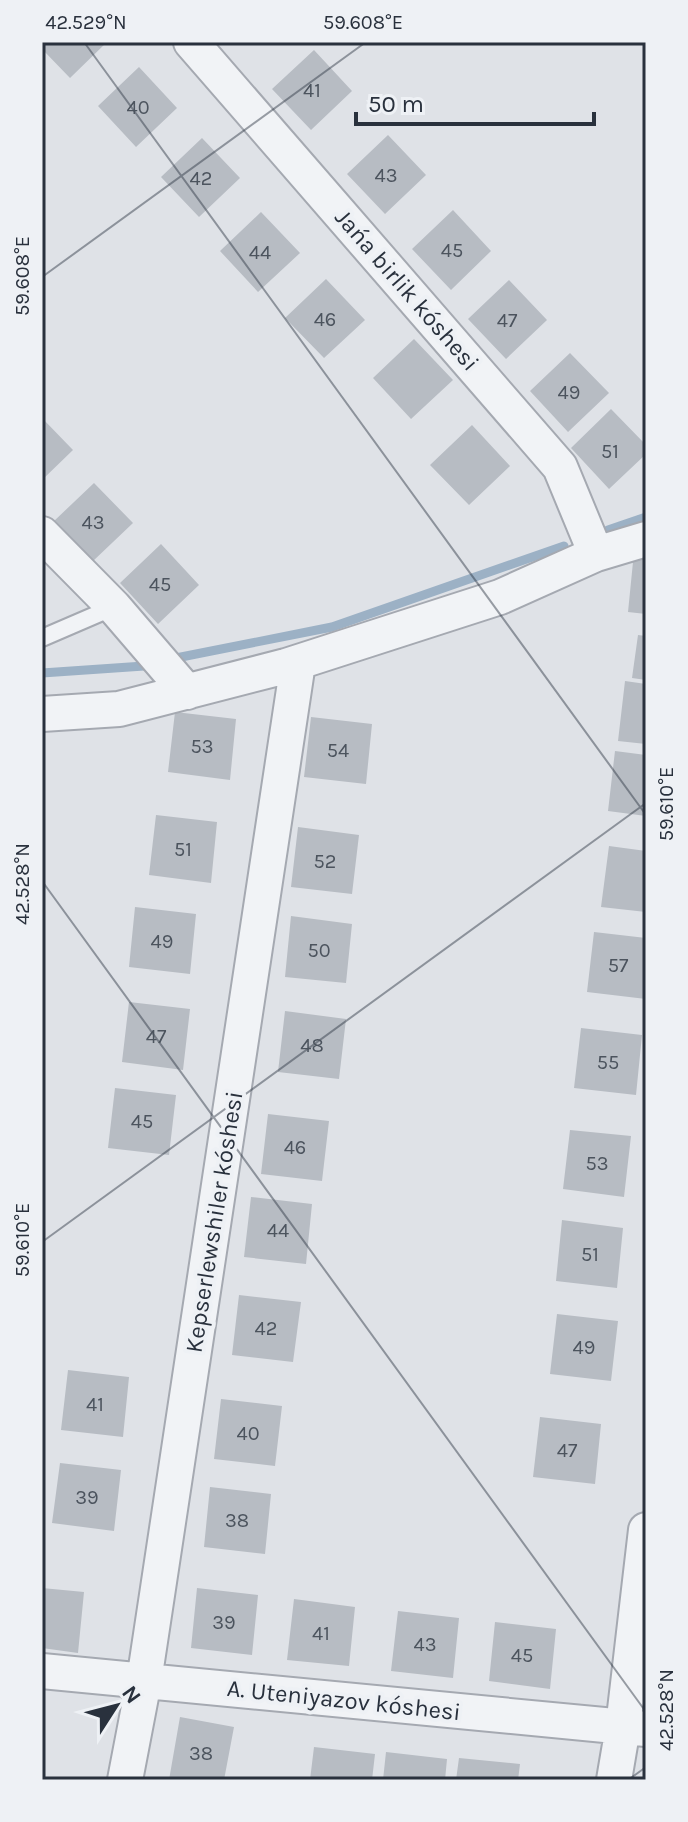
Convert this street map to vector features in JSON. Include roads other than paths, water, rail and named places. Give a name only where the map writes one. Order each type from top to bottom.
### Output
[{"type":"street","name":"Jańa birlik kóshesi","points":[[191,42],[560,467],[596,554]]},
{"type":"street","points":[[42,534],[114,607],[187,692]]},
{"type":"street","points":[[42,714],[119,709],[298,663],[500,597],[596,554],[646,539]]},
{"type":"street","name":"Kepserlewshiler kóshesi","points":[[125,1780],[144,1681],[298,663]]},
{"type":"street","points":[[614,1780],[635,1728],[646,1530]]},
{"type":"street","name":"A. Uteniyazov kóshesi","points":[[42,1671],[635,1728]]},
{"type":"lane","points":[[42,638],[114,607]]},
{"type":"waterway","points":[[608,530],[646,517]]},
{"type":"waterway","points":[[176,658],[332,627],[564,546]]},
{"type":"waterway","points":[[42,673],[144,666]]}]
